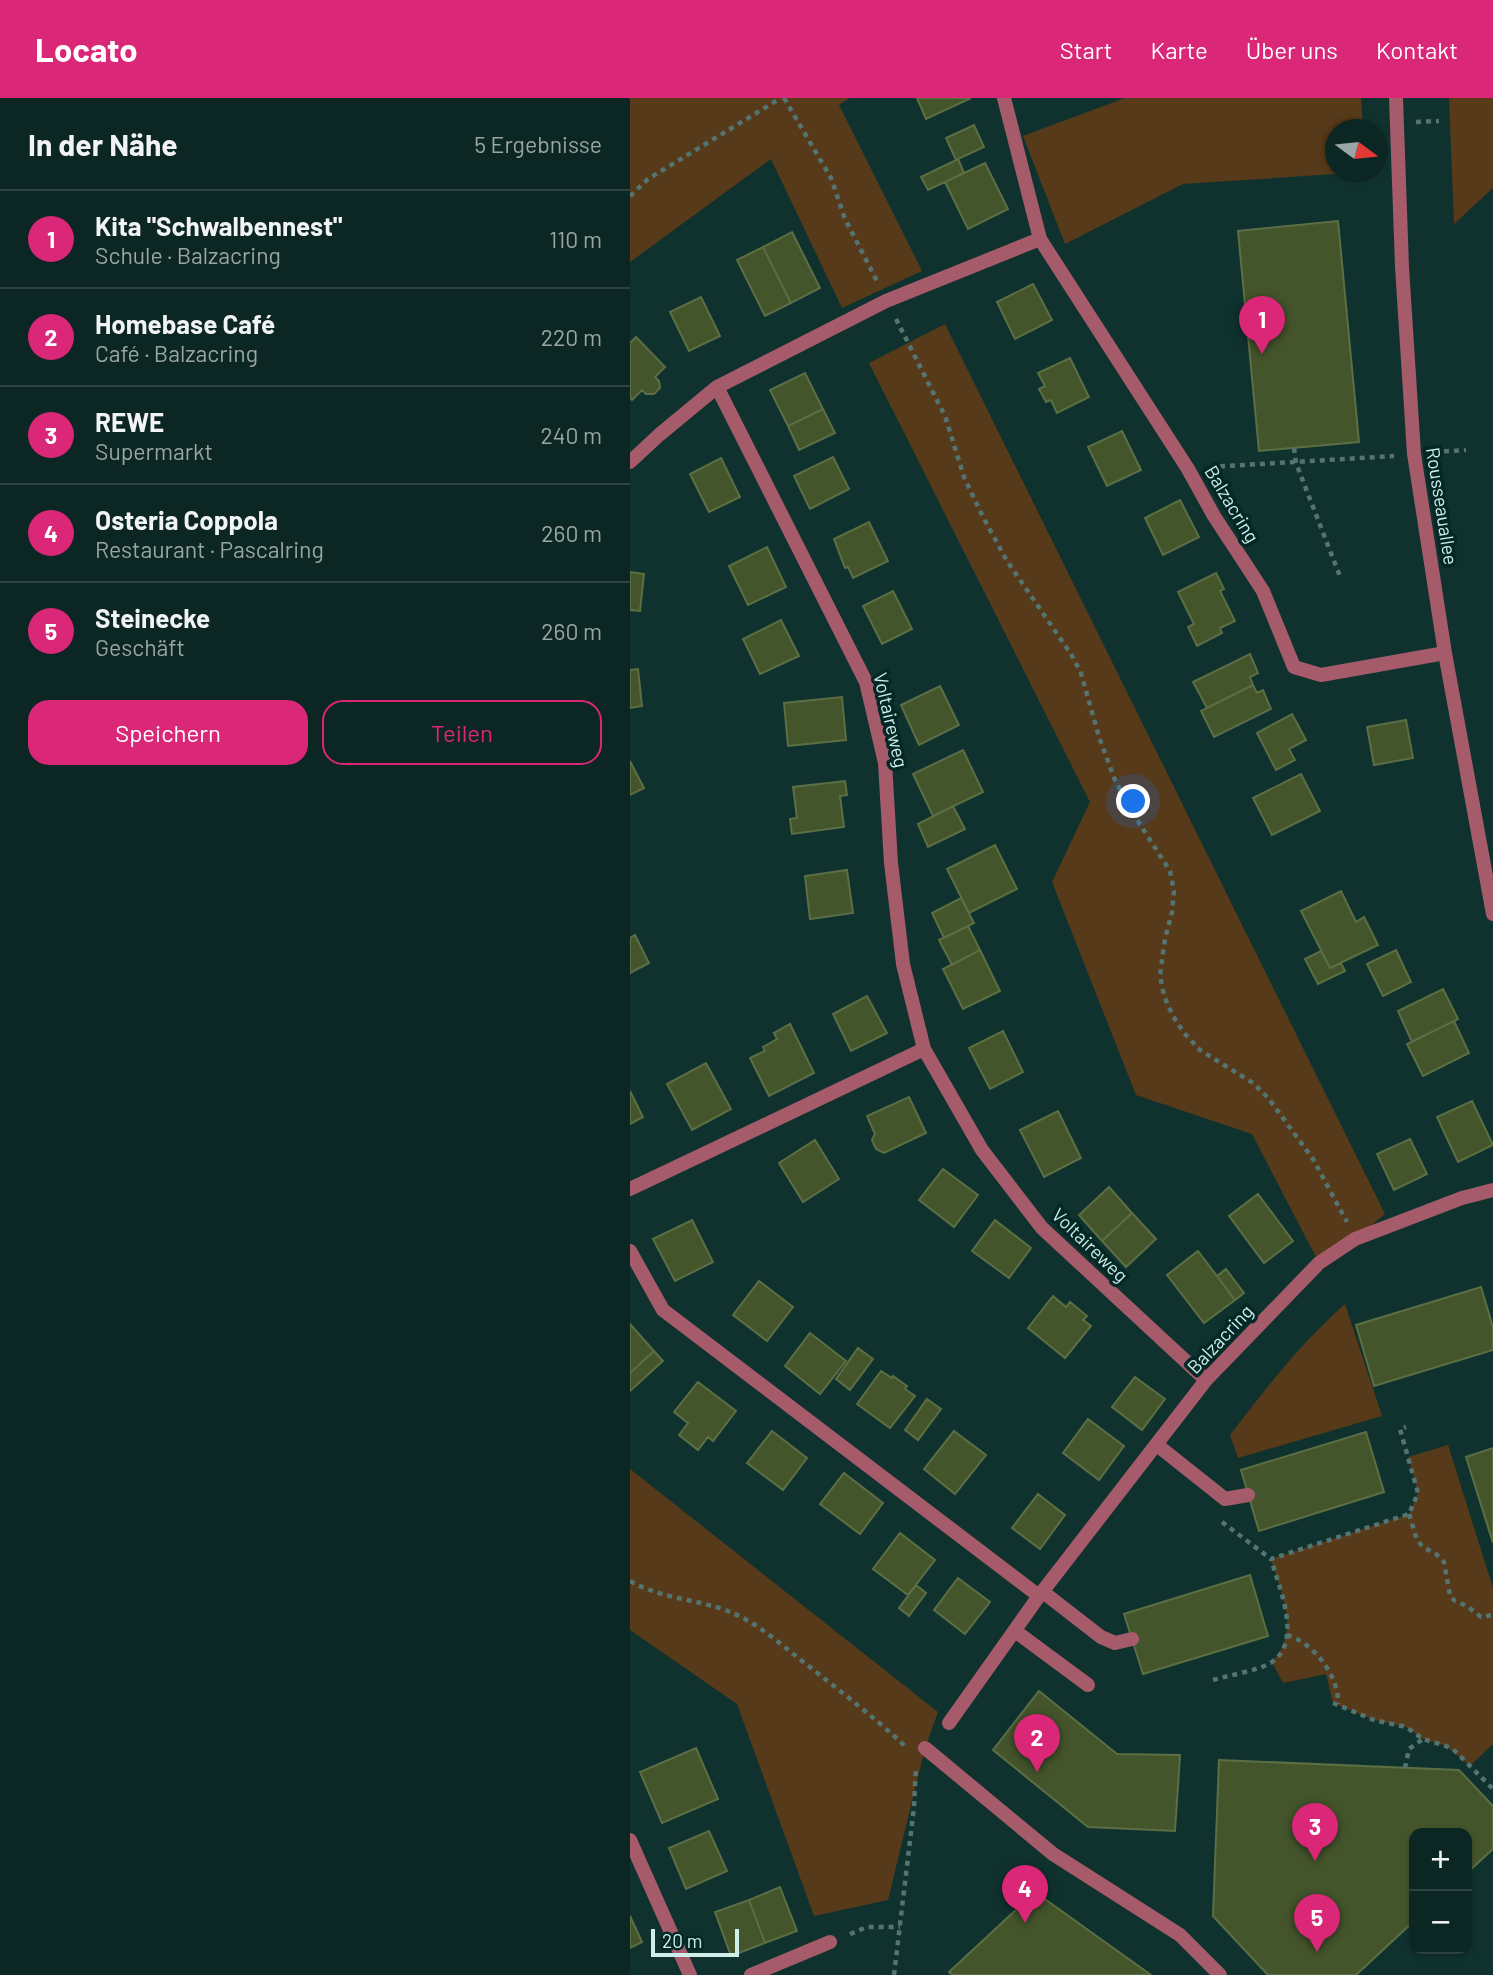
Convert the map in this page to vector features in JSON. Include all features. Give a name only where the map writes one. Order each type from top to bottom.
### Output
[{"type":"street","name":"Balzacring","points":[[1004,98],[1040,239],[1188,468],[1214,516],[1263,591],[1294,667],[1321,675],[1445,653]]},
{"type":"street","name":"Rousseauallee","points":[[1396,98],[1402,268],[1414,454],[1445,653],[1493,914]]},
{"type":"street","points":[[630,463],[717,387],[886,301],[1040,239]]},
{"type":"street","name":"Voltaireweg","points":[[717,387],[866,682],[885,763],[891,863],[903,964],[924,1049],[982,1150],[1042,1228],[1206,1380]]},
{"type":"street","points":[[630,1189],[924,1049]]},
{"type":"street","name":"Balzacring","points":[[949,1723],[1041,1594],[1206,1380],[1319,1263],[1355,1239],[1493,1189]]},
{"type":"street","points":[[630,1251],[663,1310],[1101,1637],[1115,1643],[1132,1639]]},
{"type":"street","points":[[1157,1445],[1225,1499],[1248,1494]]},
{"type":"street","points":[[1015,1631],[1088,1685]]},
{"type":"street","points":[[921,1752],[1053,1854],[1181,1936],[1220,1975]]},
{"type":"street","points":[[630,1840],[690,1975]]},
{"type":"street","points":[[751,1975],[830,1942]]},
{"type":"path","points":[[630,196],[648,179],[783,98],[831,178],[845,219],[933,388],[945,416],[964,477],[982,515],[1007,561],[1071,654],[1081,673],[1099,737],[1115,780],[1132,812],[1170,870],[1174,891],[1160,975],[1164,996],[1173,1017],[1200,1050],[1253,1083],[1269,1099],[1313,1159],[1355,1239]]},
{"type":"path","points":[[1294,448],[1296,463],[1341,579]]},
{"type":"path","points":[[1188,468],[1466,450]]},
{"type":"path","points":[[1406,1427],[1400,1429],[1418,1493],[1409,1514],[1417,1539],[1423,1547],[1436,1553],[1444,1562],[1448,1575],[1448,1591],[1455,1601],[1481,1617],[1493,1615]]},
{"type":"path","points":[[1271,1559],[1409,1514]]},
{"type":"path","points":[[1213,1680],[1272,1662],[1285,1644],[1287,1635],[1287,1618],[1271,1559],[1218,1518]]},
{"type":"path","points":[[630,1581],[670,1598],[705,1604],[740,1616],[766,1633],[877,1720],[906,1747]]},
{"type":"path","points":[[1287,1635],[1297,1638],[1323,1663],[1336,1683],[1335,1703],[1374,1720],[1406,1727],[1423,1739],[1447,1746],[1493,1789]]},
{"type":"path","points":[[1405,1768],[1409,1749],[1423,1739]]},
{"type":"path","points":[[894,1975],[921,1752]]},
{"type":"path","points":[[830,1942],[867,1927],[900,1927]]},
{"type":"shaded area","points":[[630,98],[850,98],[839,105],[922,271],[842,308],[771,159],[630,262]]},
{"type":"shaded area","points":[[1125,98],[1361,98],[1362,119],[1325,119],[1325,175],[1183,184],[1065,244],[1023,136]]},
{"type":"shaded area","points":[[1449,98],[1493,98],[1493,188],[1454,224]]},
{"type":"shaded area","points":[[945,324],[1385,1214],[1355,1239],[1319,1263],[1252,1134],[1136,1095],[1052,882],[1090,802],[869,363]]},
{"type":"shaded area","points":[[1345,1304],[1382,1416],[1238,1458],[1230,1435],[1298,1351]]},
{"type":"shaded area","points":[[1448,1445],[1493,1588],[1493,1744],[1470,1766],[1446,1746],[1423,1739],[1406,1727],[1374,1720],[1333,1703],[1326,1674],[1283,1683],[1272,1662],[1281,1650],[1287,1625],[1283,1599],[1271,1559],[1409,1514],[1418,1493],[1408,1457]]},
{"type":"shaded area","points":[[630,1469],[938,1712],[925,1748],[888,1900],[814,1916],[737,1704],[630,1630]]},
{"type":"building","points":[[917,98],[971,98],[926,119]]},
{"type":"building","points":[[974,125],[984,147],[956,160],[946,138]]},
{"type":"building","points":[[958,159],[964,173],[928,190],[921,177]]},
{"type":"building","points":[[985,163],[1008,209],[968,229],[945,182]]},
{"type":"building","points":[[1338,221],[1359,442],[1259,451],[1238,231]]},
{"type":"building","points":[[792,232],[820,288],[791,303],[763,247]]},
{"type":"building","points":[[763,247],[791,303],[765,316],[737,260]]},
{"type":"building","points":[[1033,284],[1052,320],[1015,339],[997,302]]},
{"type":"building","points":[[701,297],[720,336],[689,351],[670,312]]},
{"type":"building","points":[[636,337],[665,367],[655,377],[660,388],[654,394],[646,394],[642,390],[632,400],[630,343]]},
{"type":"building","points":[[1070,358],[1089,397],[1057,413],[1051,400],[1046,402],[1039,389],[1045,386],[1038,373]]},
{"type":"building","points":[[805,373],[823,409],[788,426],[770,390]]},
{"type":"building","points":[[823,409],[835,433],[799,450],[788,426]]},
{"type":"building","points":[[1122,431],[1141,470],[1107,486],[1088,447]]},
{"type":"building","points":[[833,457],[849,489],[810,509],[794,476]]},
{"type":"building","points":[[721,458],[740,497],[709,512],[690,474]]},
{"type":"building","points":[[1180,500],[1199,537],[1163,555],[1145,518]]},
{"type":"building","points":[[869,522],[888,561],[853,578],[848,567],[845,568],[834,539]]},
{"type":"building","points":[[767,547],[786,587],[748,605],[729,566]]},
{"type":"building","points":[[630,572],[644,574],[640,611],[630,610]]},
{"type":"building","points":[[1216,573],[1224,589],[1220,591],[1235,621],[1220,628],[1222,633],[1197,646],[1188,627],[1194,624],[1178,592]]},
{"type":"building","points":[[893,591],[912,629],[882,644],[863,606]]},
{"type":"building","points":[[781,620],[799,656],[760,674],[743,639]]},
{"type":"building","points":[[1250,654],[1258,673],[1250,677],[1253,685],[1207,708],[1193,682]]},
{"type":"building","points":[[638,669],[642,706],[630,708],[630,670]]},
{"type":"building","points":[[1253,685],[1257,693],[1263,690],[1271,709],[1214,737],[1201,711]]},
{"type":"building","points":[[940,686],[959,725],[919,745],[901,705]]},
{"type":"building","points":[[842,697],[846,740],[788,746],[784,703]]},
{"type":"building","points":[[1292,714],[1306,740],[1289,749],[1295,760],[1276,770],[1257,733]]},
{"type":"building","points":[[1406,720],[1413,758],[1374,765],[1367,727]]},
{"type":"building","points":[[963,750],[983,792],[933,816],[913,774]]},
{"type":"building","points":[[630,761],[644,788],[630,795]]},
{"type":"building","points":[[1301,774],[1320,811],[1272,835],[1253,798]]},
{"type":"building","points":[[845,781],[847,795],[840,796],[844,827],[792,834],[790,819],[797,818],[793,787]]},
{"type":"building","points":[[953,806],[965,829],[928,847],[918,824]]},
{"type":"building","points":[[995,845],[1017,889],[969,913],[947,869]]},
{"type":"building","points":[[847,870],[853,913],[810,919],[805,876]]},
{"type":"building","points":[[1341,891],[1356,922],[1364,917],[1378,945],[1330,968],[1301,911]]},
{"type":"building","points":[[961,898],[974,923],[944,938],[932,913]]},
{"type":"building","points":[[968,926],[980,950],[952,965],[939,940]]},
{"type":"building","points":[[635,935],[649,963],[630,973],[630,938]]},
{"type":"building","points":[[980,950],[1000,991],[963,1009],[943,969]]},
{"type":"building","points":[[1396,950],[1411,982],[1383,996],[1367,964]]},
{"type":"building","points":[[1321,951],[1330,968],[1341,963],[1345,971],[1318,984],[1305,959]]},
{"type":"building","points":[[1443,989],[1458,1019],[1412,1042],[1398,1011]]},
{"type":"building","points":[[867,996],[887,1033],[851,1051],[833,1014]]},
{"type":"building","points":[[1454,1021],[1469,1053],[1423,1076],[1407,1044]]},
{"type":"building","points":[[790,1024],[814,1073],[769,1096],[750,1058],[765,1051],[763,1047],[777,1039],[774,1033]]},
{"type":"building","points":[[1003,1031],[1023,1072],[990,1089],[969,1048]]},
{"type":"building","points":[[706,1063],[731,1109],[692,1130],[667,1084]]},
{"type":"building","points":[[630,1091],[643,1117],[630,1124]]},
{"type":"building","points":[[909,1097],[926,1133],[884,1153],[876,1149],[872,1140],[875,1134],[867,1116]]},
{"type":"building","points":[[1472,1101],[1493,1145],[1458,1162],[1437,1117]]},
{"type":"building","points":[[1058,1111],[1081,1158],[1044,1177],[1020,1130]]},
{"type":"building","points":[[1410,1139],[1427,1174],[1394,1190],[1377,1154]]},
{"type":"building","points":[[815,1140],[839,1179],[803,1202],[779,1163]]},
{"type":"building","points":[[943,1169],[978,1195],[954,1227],[919,1200]]},
{"type":"building","points":[[1109,1187],[1132,1213],[1102,1241],[1079,1215]]},
{"type":"building","points":[[1258,1194],[1293,1241],[1264,1263],[1229,1216]]},
{"type":"building","points":[[1132,1213],[1156,1239],[1126,1267],[1102,1241]]},
{"type":"building","points":[[692,1220],[713,1262],[675,1281],[653,1239]]},
{"type":"building","points":[[995,1220],[1031,1248],[1009,1278],[972,1251]]},
{"type":"building","points":[[1198,1251],[1235,1300],[1204,1323],[1167,1275]]},
{"type":"building","points":[[1226,1269],[1244,1293],[1235,1300],[1217,1276]]},
{"type":"building","points":[[759,1281],[793,1307],[767,1341],[733,1315]]},
{"type":"building","points":[[1481,1287],[1493,1327],[1493,1350],[1374,1386],[1356,1325]]},
{"type":"building","points":[[1053,1296],[1066,1307],[1070,1302],[1087,1316],[1083,1320],[1091,1326],[1065,1358],[1028,1328]]},
{"type":"building","points":[[630,1324],[654,1351],[630,1373]]},
{"type":"building","points":[[810,1333],[846,1361],[820,1394],[785,1366]]},
{"type":"building","points":[[858,1348],[873,1359],[850,1390],[836,1379]]},
{"type":"building","points":[[654,1351],[663,1361],[630,1391],[630,1373]]},
{"type":"building","points":[[881,1371],[907,1386],[905,1389],[915,1396],[890,1428],[857,1404]]},
{"type":"building","points":[[1135,1377],[1165,1399],[1142,1430],[1112,1407]]},
{"type":"building","points":[[698,1382],[736,1411],[713,1441],[708,1437],[698,1450],[679,1435],[688,1423],[674,1412]]},
{"type":"building","points":[[927,1399],[941,1409],[918,1440],[905,1430]]},
{"type":"building","points":[[1088,1419],[1124,1446],[1099,1480],[1063,1453]]},
{"type":"building","points":[[772,1431],[807,1458],[783,1490],[747,1463]]},
{"type":"building","points":[[954,1431],[986,1455],[955,1494],[924,1469]]},
{"type":"building","points":[[1366,1432],[1384,1492],[1259,1531],[1241,1470]]},
{"type":"building","points":[[1493,1448],[1493,1543],[1466,1457]]},
{"type":"building","points":[[844,1473],[883,1503],[860,1534],[820,1504]]},
{"type":"building","points":[[1038,1494],[1065,1515],[1040,1549],[1012,1528]]},
{"type":"building","points":[[900,1533],[935,1560],[908,1595],[873,1569]]},
{"type":"building","points":[[1250,1575],[1268,1636],[1143,1674],[1124,1614]]},
{"type":"building","points":[[958,1578],[990,1602],[965,1634],[934,1610]]},
{"type":"building","points":[[916,1585],[926,1593],[909,1616],[899,1608]]},
{"type":"building","points":[[1039,1691],[1117,1754],[1180,1755],[1175,1831],[1088,1827],[993,1750]]},
{"type":"building","points":[[696,1748],[718,1799],[662,1823],[640,1772]]},
{"type":"building","points":[[1219,1760],[1459,1770],[1493,1806],[1493,1849],[1472,1868],[1472,1828],[1409,1828],[1409,1926],[1356,1975],[1268,1975],[1213,1916]]},
{"type":"building","points":[[709,1831],[727,1871],[686,1889],[669,1848]]},
{"type":"building","points":[[780,1887],[797,1931],[765,1943],[749,1900]]},
{"type":"building","points":[[1035,1892],[1151,1975],[952,1975],[949,1972]]},
{"type":"building","points":[[749,1900],[765,1943],[731,1956],[715,1912]]},
{"type":"building","points":[[630,1916],[642,1942],[630,1948]]},
{"type":"place","name":"Kita \"Schwalbennest\"","points":[[1262,354]]},
{"type":"place","name":"Homebase Café","points":[[1037,1772]]},
{"type":"place","name":"REWE","points":[[1315,1861]]},
{"type":"place","name":"Osteria Coppola","points":[[1025,1923]]},
{"type":"place","name":"Steinecke","points":[[1317,1952]]}]
